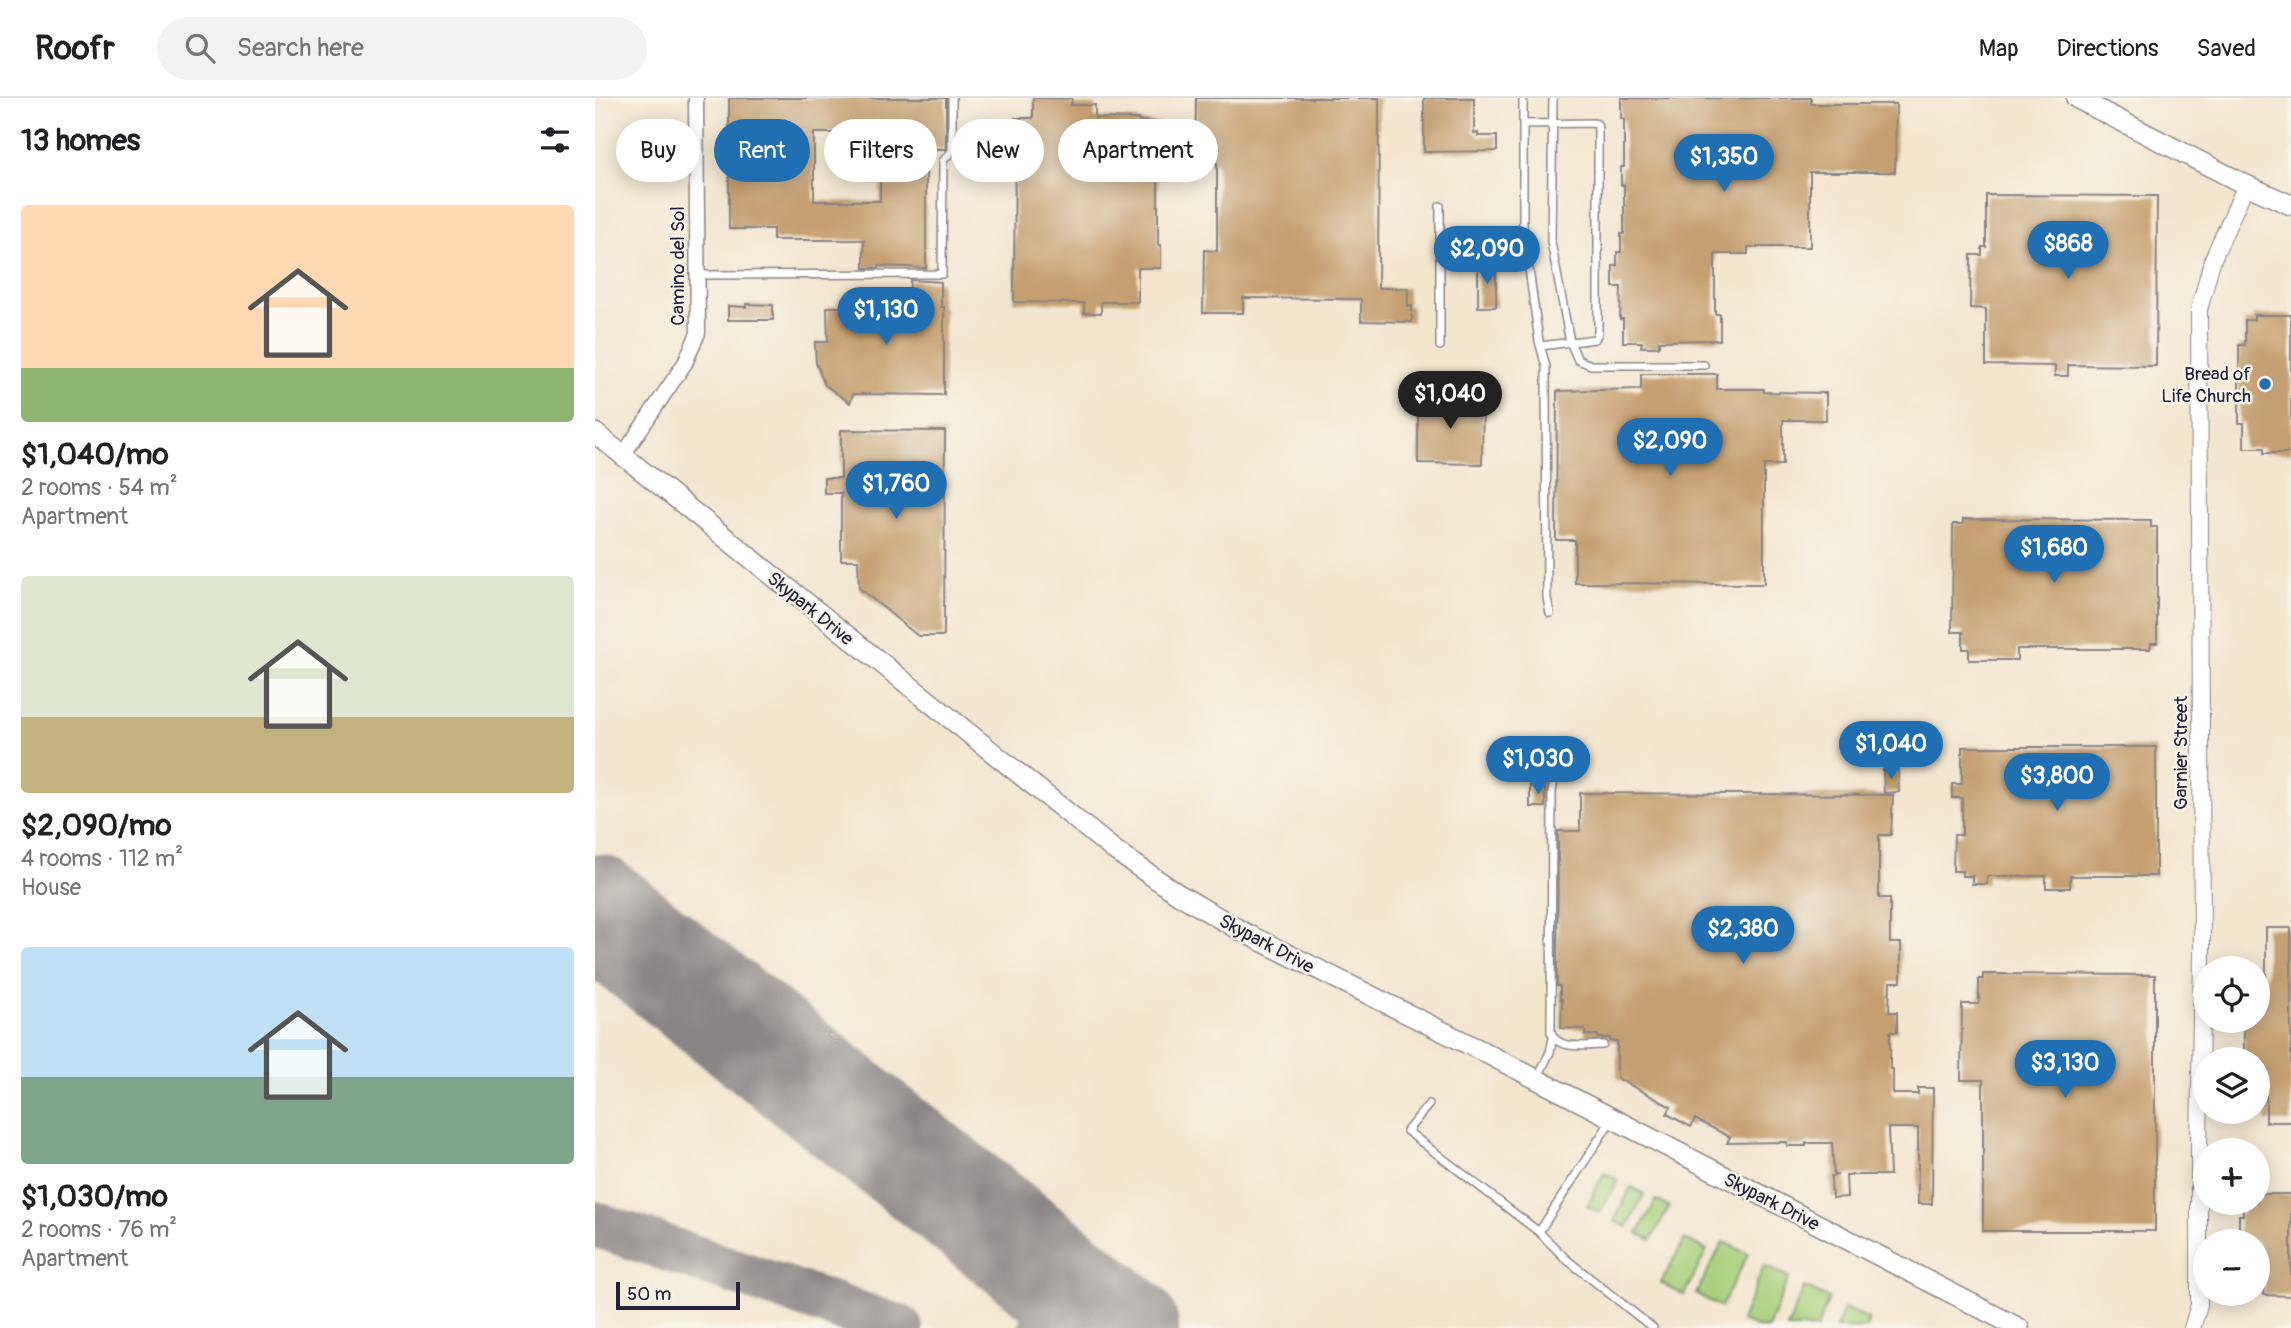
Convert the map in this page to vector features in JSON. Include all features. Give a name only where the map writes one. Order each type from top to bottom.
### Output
[{"type":"main road","points":[[2076,98],[2246,185],[2291,205]]},
{"type":"main road","name":"Skypark Drive","points":[[595,433],[1114,850],[1178,894],[1243,932],[2019,1328]]},
{"type":"street","name":"Camino del Sol","points":[[623,455],[685,363],[698,333],[696,98]]},
{"type":"street","name":"Garnier Street","points":[[2192,1328],[2199,1305],[2202,951],[2199,310],[2212,261],[2246,185]]},
{"type":"lane","points":[[697,275],[942,274],[943,161],[952,151],[953,98]]},
{"type":"lane","points":[[1523,98],[1524,226],[1546,368],[1547,598],[1550,613]]},
{"type":"lane","points":[[1553,98],[1551,242],[1570,342],[1578,360],[1591,365],[1704,365]]},
{"type":"lane","points":[[1523,124],[1594,123],[1598,128],[1598,333],[1595,339],[1541,346]]},
{"type":"lane","points":[[1440,206],[1440,346]]},
{"type":"lane","points":[[1537,1080],[1550,1052],[1553,1038],[1552,792],[1558,757]]},
{"type":"lane","points":[[1553,1038],[1560,1044],[1604,1045]]},
{"type":"lane","points":[[1429,1104],[1407,1131],[1539,1232],[1566,1259],[1653,1328]]},
{"type":"lane","points":[[1539,1232],[1613,1119]]},
{"type":"green space","points":[[1604,1173],[1618,1180],[1600,1213],[1587,1206]]},
{"type":"green space","points":[[1631,1187],[1644,1194],[1627,1227],[1614,1221]]},
{"type":"green space","points":[[1656,1200],[1669,1207],[1651,1240],[1638,1233]]},
{"type":"green space","points":[[1685,1239],[1707,1250],[1684,1295],[1661,1283]]},
{"type":"green space","points":[[1723,1242],[1748,1254],[1721,1307],[1696,1294]]},
{"type":"green space","points":[[1764,1266],[1789,1277],[1768,1328],[1759,1328],[1741,1321]]},
{"type":"green space","points":[[1804,1287],[1829,1298],[1817,1328],[1787,1328]]},
{"type":"green space","points":[[1844,1308],[1869,1319],[1866,1328],[1836,1328]]},
{"type":"building","points":[[729,98],[946,98],[946,149],[937,149],[937,119],[824,119],[824,133],[814,133],[814,201],[880,201],[880,182],[926,182],[926,268],[864,268],[864,240],[773,240],[773,229],[729,229],[729,182],[810,182],[810,119],[729,119]]},
{"type":"building","points":[[1033,98],[1072,98],[1071,105],[1095,105],[1095,118],[1138,119],[1058,119],[1058,182],[1158,182],[1158,245],[1161,245],[1161,268],[1138,268],[1138,302],[1101,302],[1101,313],[1084,313],[1084,303],[1014,302],[1015,182],[1044,182],[1044,119],[1015,118],[1033,118]]},
{"type":"building","points":[[1196,98],[1379,98],[1378,288],[1408,288],[1408,306],[1412,306],[1412,322],[1361,321],[1361,299],[1243,298],[1243,313],[1203,313],[1204,250],[1217,251],[1218,119],[1196,119]]},
{"type":"building","points":[[1424,98],[1474,98],[1474,133],[1478,133],[1478,136],[1497,136],[1497,151],[1424,152]]},
{"type":"building","points":[[1621,98],[1811,98],[1811,104],[1896,104],[1895,172],[1810,172],[1810,247],[1748,247],[1748,254],[1715,254],[1715,314],[1720,314],[1720,340],[1659,341],[1659,347],[1641,347],[1642,342],[1623,342],[1623,319],[1620,319],[1621,287],[1613,287],[1613,266],[1617,266],[1617,252],[1621,252],[1621,234],[1624,234],[1624,185],[1621,185],[1621,167],[1624,167],[1624,119],[1621,119]]},
{"type":"building","points":[[1986,195],[2157,196],[2156,366],[2068,365],[2068,376],[2055,376],[2055,366],[1986,365],[1986,309],[1970,308],[1971,255],[1982,255],[1982,247],[1986,247]]},
{"type":"building","points":[[1478,264],[1496,264],[1496,307],[1478,307]]},
{"type":"building","points":[[910,280],[941,282],[941,307],[944,307],[944,395],[853,394],[850,403],[825,385],[816,363],[815,342],[828,342],[827,307],[909,307]]},
{"type":"building","points":[[746,304],[773,305],[773,320],[728,320],[728,306],[746,307]]},
{"type":"building","name":"Bread of Life Church","points":[[2254,315],[2291,315],[2291,453],[2264,453],[2264,448],[2244,448],[2244,423],[2239,423],[2239,345],[2245,345],[2245,320],[2254,320]]},
{"type":"building","points":[[1641,374],[1717,374],[1717,389],[1826,393],[1826,420],[1783,420],[1783,465],[1764,465],[1764,584],[1575,583],[1575,540],[1556,540],[1557,391],[1641,389]]},
{"type":"building","points":[[1418,399],[1483,399],[1482,464],[1418,463]]},
{"type":"building","points":[[841,430],[945,431],[944,636],[918,636],[859,588],[858,560],[841,560],[841,493],[824,493],[824,478],[841,478]]},
{"type":"building","points":[[1963,519],[2151,520],[2151,527],[2157,527],[2157,643],[2151,643],[2150,649],[2017,649],[2017,660],[1969,660],[1969,649],[1963,649],[1963,632],[1952,632],[1953,524],[1963,524]]},
{"type":"building","points":[[1962,747],[2156,747],[2156,876],[2070,876],[2070,888],[2046,888],[2046,876],[1987,876],[1987,884],[1972,884],[1972,876],[1962,876],[1962,871],[1953,871],[1954,835],[1962,835],[1962,798],[1952,798],[1952,784],[1962,784]]},
{"type":"building","points":[[1898,769],[1899,792],[1884,793],[1883,770]]},
{"type":"building","points":[[1530,785],[1545,785],[1545,807],[1530,807]]},
{"type":"building","points":[[1580,793],[1893,795],[1891,835],[1879,835],[1879,898],[1890,898],[1890,943],[1901,943],[1901,982],[1890,982],[1889,1012],[1897,1012],[1897,1032],[1890,1032],[1890,1069],[1893,1069],[1893,1094],[1918,1094],[1918,1088],[1933,1088],[1932,1204],[1918,1204],[1918,1128],[1888,1128],[1890,1175],[1846,1175],[1847,1197],[1832,1198],[1831,1176],[1838,1175],[1834,1175],[1832,1143],[1787,1146],[1787,1142],[1727,1143],[1730,1137],[1695,1119],[1691,1127],[1667,1114],[1671,1107],[1617,1078],[1617,1041],[1598,1038],[1598,1035],[1585,1035],[1585,1029],[1561,1028],[1562,999],[1560,986],[1557,986],[1558,831],[1580,831]]},
{"type":"building","points":[[2266,928],[2291,928],[2291,1122],[2270,1122],[2270,1047],[2244,1047],[2244,1033],[2270,1033],[2270,956],[2266,956]]},
{"type":"building","points":[[1983,974],[2155,975],[2155,1231],[1983,1231],[1983,1080],[1961,1080],[1962,1004],[1979,1004],[1979,979],[1983,979]]},
{"type":"building","points":[[2270,1194],[2291,1194],[2291,1296],[2270,1295],[2270,1229],[2239,1229],[2239,1215],[2270,1215]]},
{"type":"taxiway","points":[[595,1224],[900,1328]]},
{"type":"taxiway","points":[[1037,1260],[1046,1301],[1041,1328]]},
{"type":"runway","points":[[595,910],[1123,1328]]},
{"type":"place","name":"Bread of Life Church","points":[[2265,384]]}]
